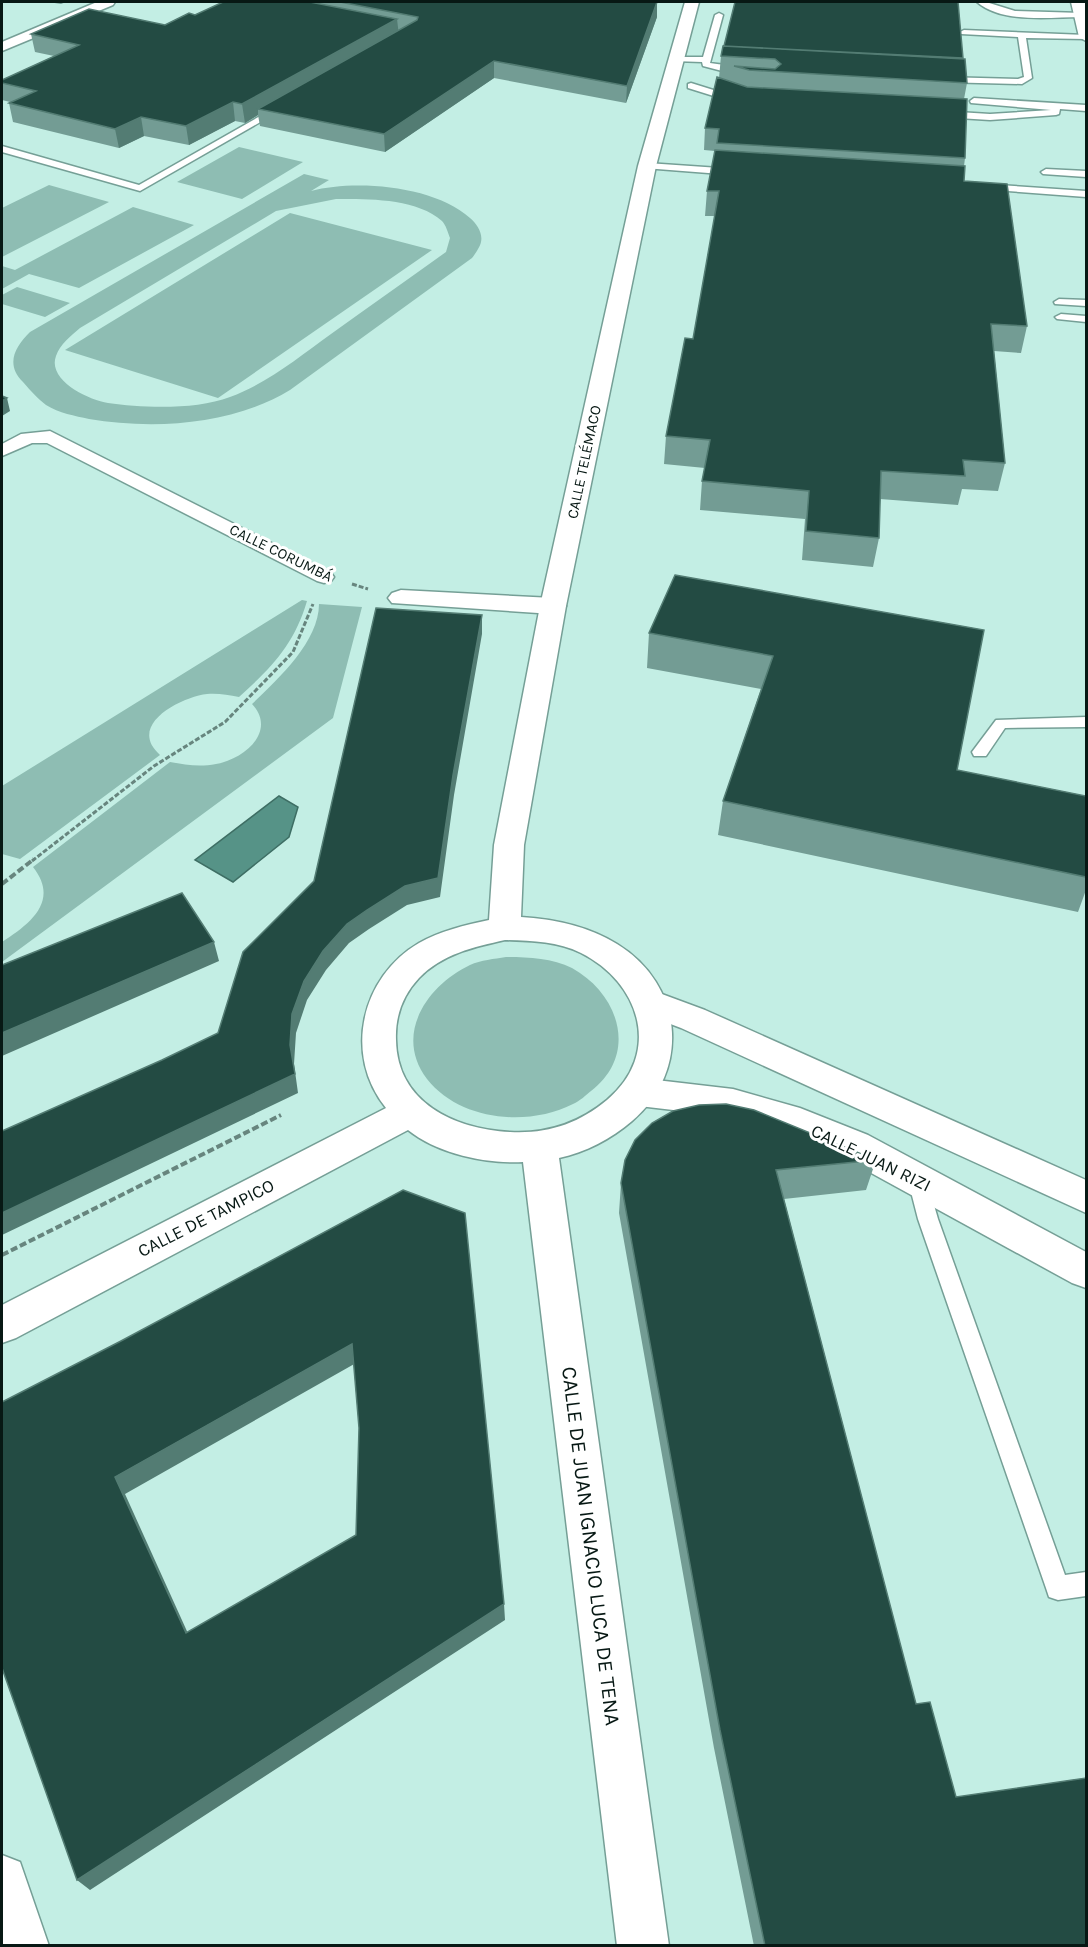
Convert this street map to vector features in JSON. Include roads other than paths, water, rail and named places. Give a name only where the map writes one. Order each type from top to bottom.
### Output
[{"type":"street","points":[[2,47],[108,2]]},
{"type":"street","name":"CALLE TELÉMACO","points":[[505,928],[509,844],[553,606],[647,166],[692,2]]},
{"type":"street","points":[[1080,8],[1086,37]]},
{"type":"street","name":"CALLE CORUMBÁ","points":[[2,451],[28,438],[50,438],[324,577]]},
{"type":"street","points":[[401,598],[553,606]]},
{"type":"street","points":[[505,928],[542,930],[578,938],[609,954],[634,976],[651,1004],[657,1029],[655,1056],[639,1092],[620,1112],[584,1135],[539,1147],[492,1147],[447,1135],[411,1112],[386,1081],[376,1046],[380,1011],[399,980],[427,954],[464,937],[505,928]]},
{"type":"street","points":[[651,1004],[693,1019],[1086,1197]]},
{"type":"street","name":"CALLE JUAN RIZI","points":[[639,1092],[734,1103],[787,1118],[855,1146],[1086,1271]]},
{"type":"street","name":"CALLE DE TAMPICO","points":[[2,1325],[411,1112]]},
{"type":"street","name":"CALLE DE JUAN IGNACIO LUCA DE TENA","points":[[539,1147],[644,1946]]},
{"type":"street","points":[[2,1881],[23,1946]]},
{"type":"lane","points":[[981,2],[989,7],[1008,12],[1080,8]]},
{"type":"lane","points":[[706,61],[719,15]]},
{"type":"lane","points":[[964,32],[1086,37]]},
{"type":"lane","points":[[935,79],[1005,83],[1019,82],[1028,78],[1022,35]]},
{"type":"lane","points":[[676,59],[706,61],[726,69],[750,67]]},
{"type":"lane","points":[[668,85],[737,89]]},
{"type":"lane","points":[[691,86],[745,103]]},
{"type":"lane","points":[[974,101],[1086,108]]},
{"type":"lane","points":[[2,149],[140,188],[291,102]]},
{"type":"lane","points":[[932,114],[990,117],[1056,112],[1055,106]]},
{"type":"lane","points":[[647,166],[741,172]]},
{"type":"lane","points":[[1046,172],[1086,174]]},
{"type":"lane","points":[[977,187],[1086,194]]},
{"type":"lane","points":[[1059,302],[1086,303]]},
{"type":"lane","points":[[1061,317],[1086,319]]},
{"type":"lane","points":[[980,752],[1001,723],[1086,722]]},
{"type":"lane","points":[[918,1180],[928,1219],[1058,1588],[1086,1584]]}]
